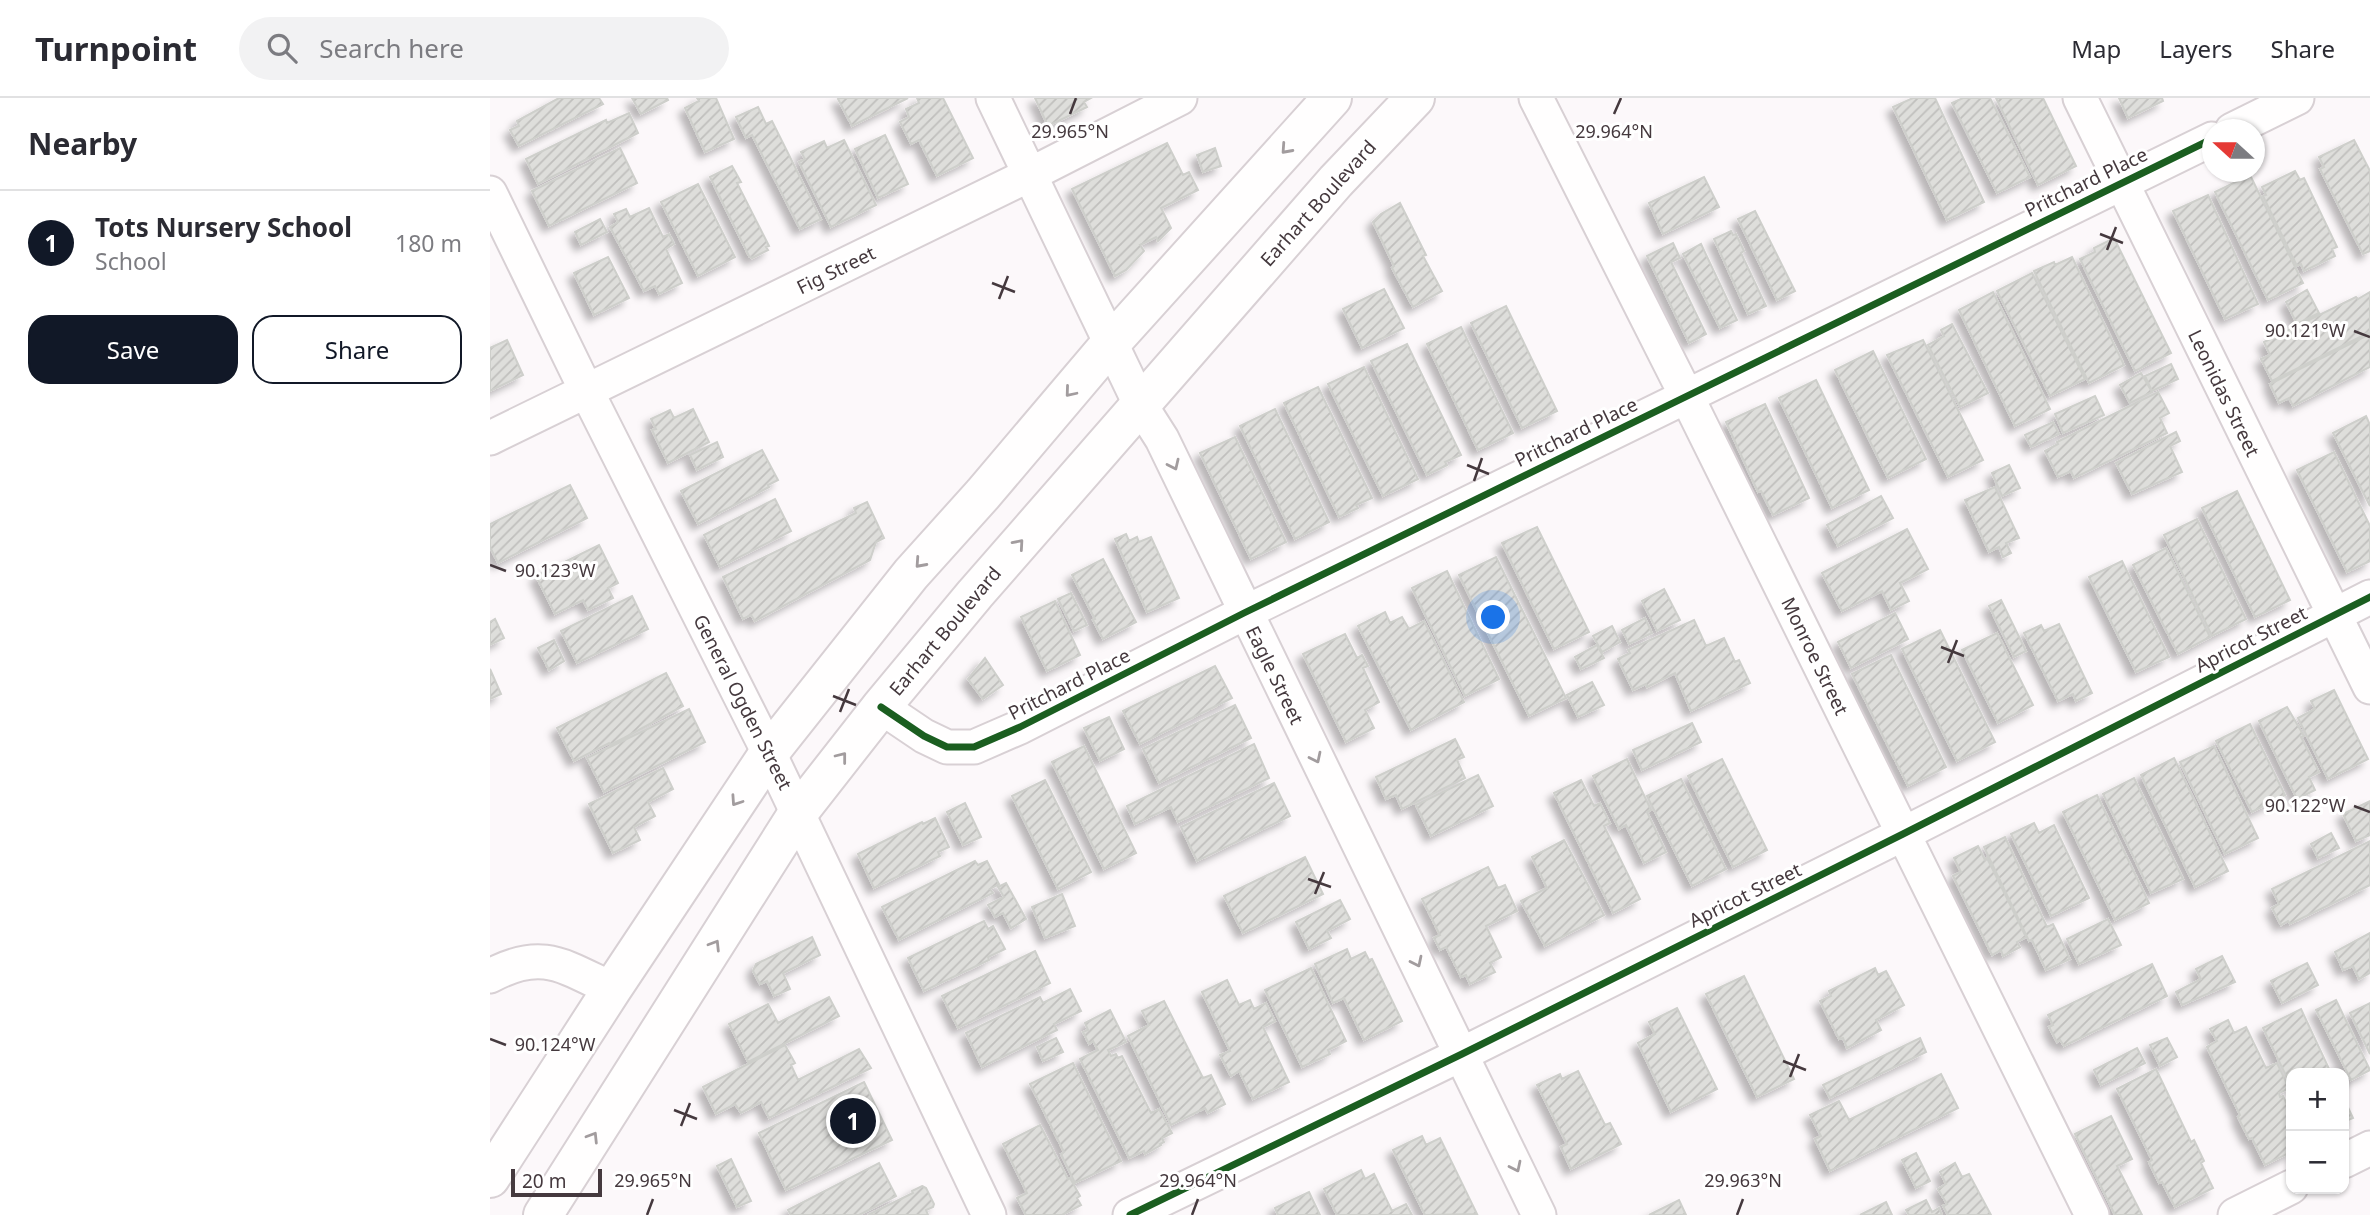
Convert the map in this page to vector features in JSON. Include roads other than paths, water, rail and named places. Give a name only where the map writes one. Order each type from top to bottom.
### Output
[{"type":"main road","points":[[490,1178],[769,753],[911,574],[1111,343],[1332,98]]},
{"type":"main road","name":"Earhart Boulevard","points":[[543,1215],[798,813],[975,594],[1327,191],[1415,98]]},
{"type":"street","name":"Eagle Street","points":[[993,98],[1141,406],[1162,439],[1244,613],[1539,1215]]},
{"type":"street","name":"Fig Street","points":[[490,438],[1031,174],[1180,98]]},
{"type":"street","name":"Monroe Street","points":[[1536,98],[2092,1215]]},
{"type":"street","name":"Leonidas Street","points":[[2080,98],[2370,687]]},
{"type":"street","points":[[2254,119],[2297,98]]},
{"type":"street","name":"Pritchard Place","points":[[881,707],[924,736],[947,747],[974,747],[1020,727],[1686,395],[2202,144]]},
{"type":"street","name":"General Ogden Street","points":[[490,192],[587,392],[769,753],[989,1215]]},
{"type":"street","name":"Apricot Street","points":[[1130,1215],[1462,1054],[2370,597]]},
{"type":"street","points":[[490,976],[512,965],[538,960],[565,967],[612,989]]},
{"type":"street","points":[[2349,1158],[2370,1148]]},
{"type":"street","points":[[2235,1215],[2286,1190]]},
{"type":"place","name":"Tots Nursery School","points":[[853,1121]]}]
